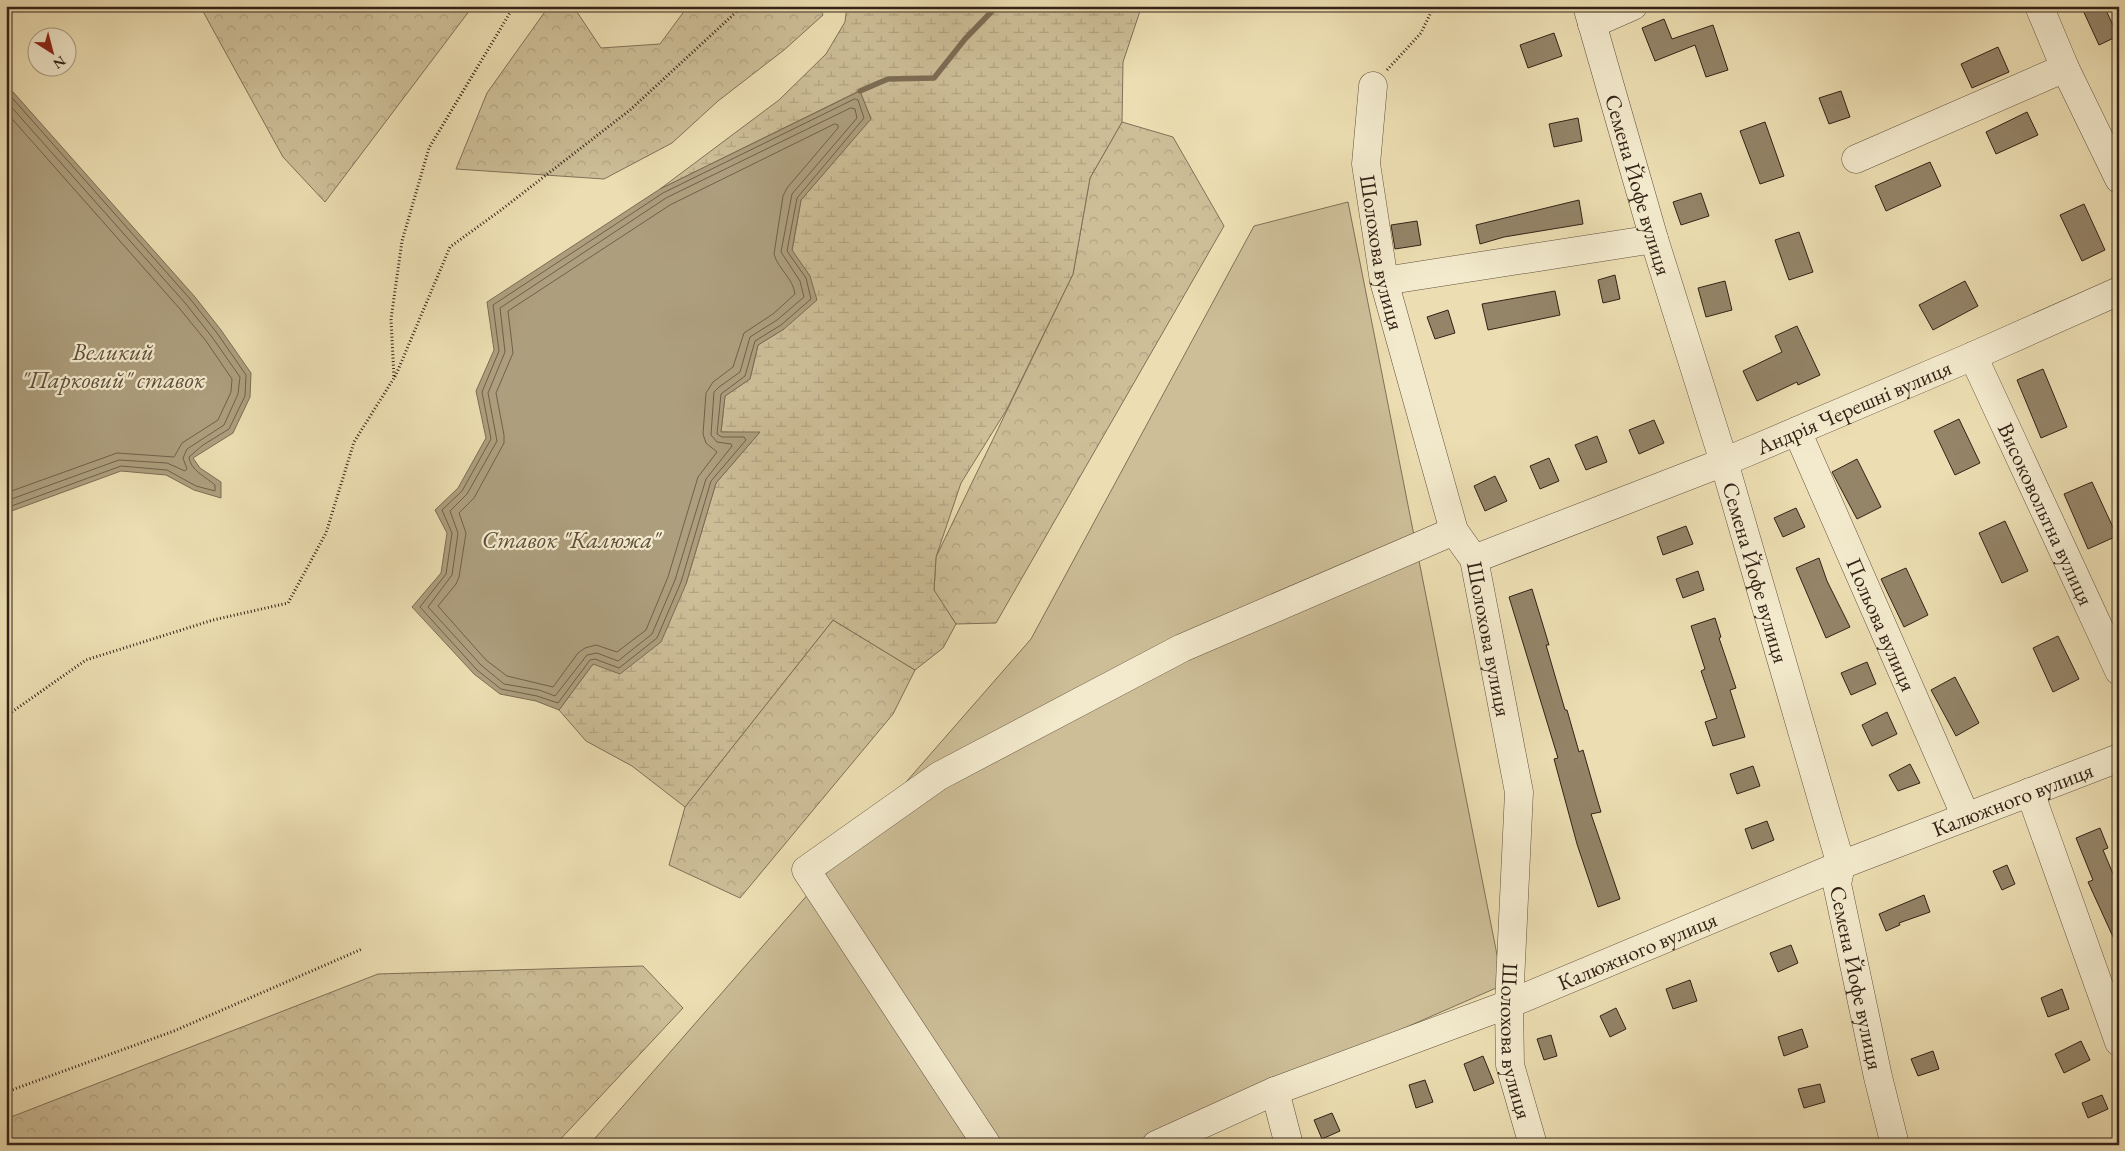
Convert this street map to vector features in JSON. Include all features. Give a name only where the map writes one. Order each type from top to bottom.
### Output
[{"type":"street","points":[[1590,15],[1633,6]]},
{"type":"street","points":[[2039,6],[2065,68],[2119,179]]},
{"type":"street","name":"Семена Йофе вулиця","points":[[1590,15],[1654,239],[1724,462],[1841,865],[1837,884],[1878,1077],[1895,1145]]},
{"type":"street","points":[[1856,159],[2065,68]]},
{"type":"street","name":"Шолохова вулиця","points":[[1372,86],[1366,164],[1384,281],[1454,531],[1474,559],[1519,792],[1508,1004],[1510,1065],[1533,1145]]},
{"type":"street","points":[[1384,281],[1654,239]]},
{"type":"street","name":"Андрія Черешні вулиця","points":[[1474,559],[1724,462],[1973,356],[2119,291]]},
{"type":"street","name":"Високовольтна вулиця","points":[[1973,356],[2119,672]]},
{"type":"street","name":"Польова вулиця","points":[[1797,431],[1966,817]]},
{"type":"street","points":[[987,1145],[806,870],[940,776],[1182,648],[1454,531]]},
{"type":"street","name":"Калюжного вулиця","points":[[1156,1145],[1275,1091],[1508,1004],[1841,865],[2119,758]]},
{"type":"street","points":[[2030,792],[2119,1042]]},
{"type":"street","points":[[1275,1091],[1289,1145]]},
{"type":"path","points":[[394,378],[391,319],[402,241],[429,148],[514,6]]},
{"type":"path","points":[[6,716],[86,660],[214,620],[288,603],[326,533],[354,442],[394,378],[450,247],[630,110],[735,13],[740,6]]},
{"type":"path","points":[[1372,86],[1421,33],[1434,6]]},
{"type":"path","points":[[6,1092],[174,1031],[362,949]]},
{"type":"green space","points":[[200,6],[473,6],[325,202],[283,157]]},
{"type":"green space","points":[[549,6],[573,6],[601,48],[660,44],[688,6],[819,6],[823,15],[784,50],[718,101],[672,143],[604,179],[456,169],[487,93]]},
{"type":"green space","points":[[847,6],[1139,6],[1141,8],[1123,62],[1122,122],[1090,178],[1073,274],[1007,409],[961,483],[936,557],[934,590],[956,624],[943,648],[915,670],[833,620],[685,807],[632,766],[586,741],[559,710],[593,664],[686,584],[716,483],[759,433],[721,432],[725,396],[750,379],[758,345],[784,329],[810,276],[792,251],[801,200],[871,118],[859,91],[660,189],[779,100],[826,54],[845,22]]},
{"type":"green space","points":[[1122,122],[1173,137],[1224,226],[996,623],[956,624],[934,591],[936,557],[1073,274],[1090,178]]},
{"type":"green space","points":[[1348,202],[1503,985],[1136,1145],[589,1145],[1031,639],[1254,226]]},
{"type":"green space","points":[[833,620],[915,670],[893,714],[740,898],[669,865],[685,807]]},
{"type":"green space","points":[[643,966],[683,1008],[555,1145],[6,1145],[6,1119],[378,974]]},
{"type":"water","name":"Великий \"Парковий\" ставок","points":[[6,84],[195,297],[251,373],[250,397],[233,433],[193,458],[200,468],[221,482],[221,498],[194,490],[166,475],[121,471],[6,513]]},
{"type":"water","name":"Ставок \"Калюжа\"","points":[[860,91],[871,119],[801,200],[792,250],[810,276],[817,300],[784,329],[758,345],[750,379],[725,396],[721,432],[760,432],[716,483],[686,584],[661,642],[620,674],[593,664],[559,710],[536,701],[500,694],[474,674],[412,607],[441,573],[447,533],[435,510],[458,488],[486,438],[476,391],[494,350],[487,302],[660,189]]},
{"type":"building","points":[[2081,6],[2104,6],[2118,36],[2099,45]]},
{"type":"building","points":[[1664,19],[1672,39],[1713,25],[1728,70],[1706,77],[1695,45],[1655,61],[1642,28]]},
{"type":"building","points":[[1554,33],[1562,56],[1528,68],[1520,45]]},
{"type":"building","points":[[1998,47],[2009,72],[1972,88],[1961,64]]},
{"type":"building","points":[[1841,91],[1850,117],[1829,124],[1819,98]]},
{"type":"building","points":[[2027,112],[2038,135],[1996,154],[1986,132]]},
{"type":"building","points":[[1578,118],[1582,141],[1554,147],[1549,124]]},
{"type":"building","points":[[1765,122],[1784,176],[1760,184],[1740,131]]},
{"type":"building","points":[[1930,162],[1941,186],[1886,211],[1875,186]]},
{"type":"building","points":[[1701,193],[1709,216],[1681,225],[1673,202]]},
{"type":"building","points":[[1579,200],[1583,224],[1504,237],[1480,244],[1476,225]]},
{"type":"building","points":[[2084,204],[2105,250],[2082,261],[2060,215]]},
{"type":"building","points":[[1417,221],[1421,245],[1395,249],[1391,225]]},
{"type":"building","points":[[1799,232],[1813,272],[1789,280],[1775,240]]},
{"type":"building","points":[[1615,275],[1620,299],[1603,303],[1598,280]]},
{"type":"building","points":[[1725,281],[1732,310],[1706,317],[1698,288]]},
{"type":"building","points":[[1965,281],[1978,306],[1933,330],[1919,305]]},
{"type":"building","points":[[1555,291],[1560,315],[1488,330],[1482,304]]},
{"type":"building","points":[[1448,310],[1455,333],[1435,339],[1427,317]]},
{"type":"building","points":[[1797,326],[1820,375],[1798,385],[1797,382],[1757,401],[1743,371],[1782,352],[1775,336]]},
{"type":"building","points":[[2043,369],[2067,427],[2041,438],[2017,380]]},
{"type":"building","points":[[1959,419],[1980,463],[1955,475],[1934,431]]},
{"type":"building","points":[[1654,420],[1664,443],[1639,454],[1629,430]]},
{"type":"building","points":[[1597,436],[1607,462],[1586,470],[1575,445]]},
{"type":"building","points":[[1549,458],[1559,481],[1540,489],[1530,466]]},
{"type":"building","points":[[1857,459],[1881,507],[1857,519],[1832,472]]},
{"type":"building","points":[[1495,476],[1507,501],[1485,511],[1474,486]]},
{"type":"building","points":[[2092,482],[2117,536],[2088,549],[2064,494]]},
{"type":"building","points":[[1796,508],[1805,527],[1783,537],[1774,518]]},
{"type":"building","points":[[2005,521],[2028,571],[2002,583],[1979,533]]},
{"type":"building","points":[[1686,526],[1693,544],[1663,555],[1657,537]]},
{"type":"building","points":[[1819,558],[1827,581],[1850,627],[1826,638],[1796,568]]},
{"type":"building","points":[[1906,568],[1928,615],[1904,627],[1881,579]]},
{"type":"building","points":[[1698,571],[1704,590],[1683,598],[1676,579]]},
{"type":"building","points":[[1532,589],[1549,645],[1546,645],[1565,710],[1567,710],[1579,752],[1583,750],[1601,812],[1591,814],[1620,899],[1598,907],[1577,844],[1554,759],[1558,758],[1509,597]]},
{"type":"building","points":[[1715,618],[1721,637],[1719,638],[1736,688],[1730,690],[1745,737],[1713,746],[1705,722],[1717,718],[1701,671],[1705,669],[1691,626]]},
{"type":"building","points":[[2058,636],[2079,679],[2053,692],[2033,648]]},
{"type":"building","points":[[1867,662],[1876,684],[1851,695],[1841,673]]},
{"type":"building","points":[[1955,677],[1979,723],[1956,736],[1931,690]]},
{"type":"building","points":[[1887,712],[1897,734],[1872,746],[1862,725]]},
{"type":"building","points":[[1910,764],[1920,783],[1898,791],[1889,775]]},
{"type":"building","points":[[1753,766],[1760,786],[1737,794],[1730,774]]},
{"type":"building","points":[[1767,821],[1774,840],[1752,849],[1745,829]]},
{"type":"building","points":[[2100,828],[2108,848],[2103,850],[2119,888],[2119,950],[2088,882],[2093,880],[2076,838]]},
{"type":"building","points":[[2007,865],[2015,884],[2002,890],[1993,871]]},
{"type":"building","points":[[1924,895],[1930,912],[1899,923],[1900,925],[1886,931],[1879,914]]},
{"type":"building","points":[[1791,945],[1798,963],[1778,972],[1770,953]]},
{"type":"building","points":[[1690,980],[1697,1001],[1673,1009],[1666,989]]},
{"type":"building","points":[[2062,989],[2069,1009],[2048,1017],[2041,998]]},
{"type":"building","points":[[1616,1008],[1626,1029],[1610,1037],[1600,1016]]},
{"type":"building","points":[[1802,1029],[1808,1047],[1784,1056],[1778,1037]]},
{"type":"building","points":[[1551,1035],[1557,1056],[1544,1060],[1537,1039]]},
{"type":"building","points":[[2081,1041],[2090,1060],[2064,1073],[2055,1054]]},
{"type":"building","points":[[1933,1051],[1939,1069],[1918,1076],[1911,1059]]},
{"type":"building","points":[[1483,1056],[1494,1083],[1474,1091],[1464,1064]]},
{"type":"building","points":[[1425,1080],[1433,1102],[1416,1108],[1409,1085]]},
{"type":"building","points":[[1820,1084],[1825,1102],[1804,1108],[1798,1089]]},
{"type":"building","points":[[2102,1095],[2108,1109],[2088,1118],[2082,1103]]},
{"type":"building","points":[[1332,1113],[1340,1131],[1322,1139],[1314,1120]]},
{"type":"waterway","points":[[860,91],[888,79],[934,78],[965,39],[997,6]]}]
